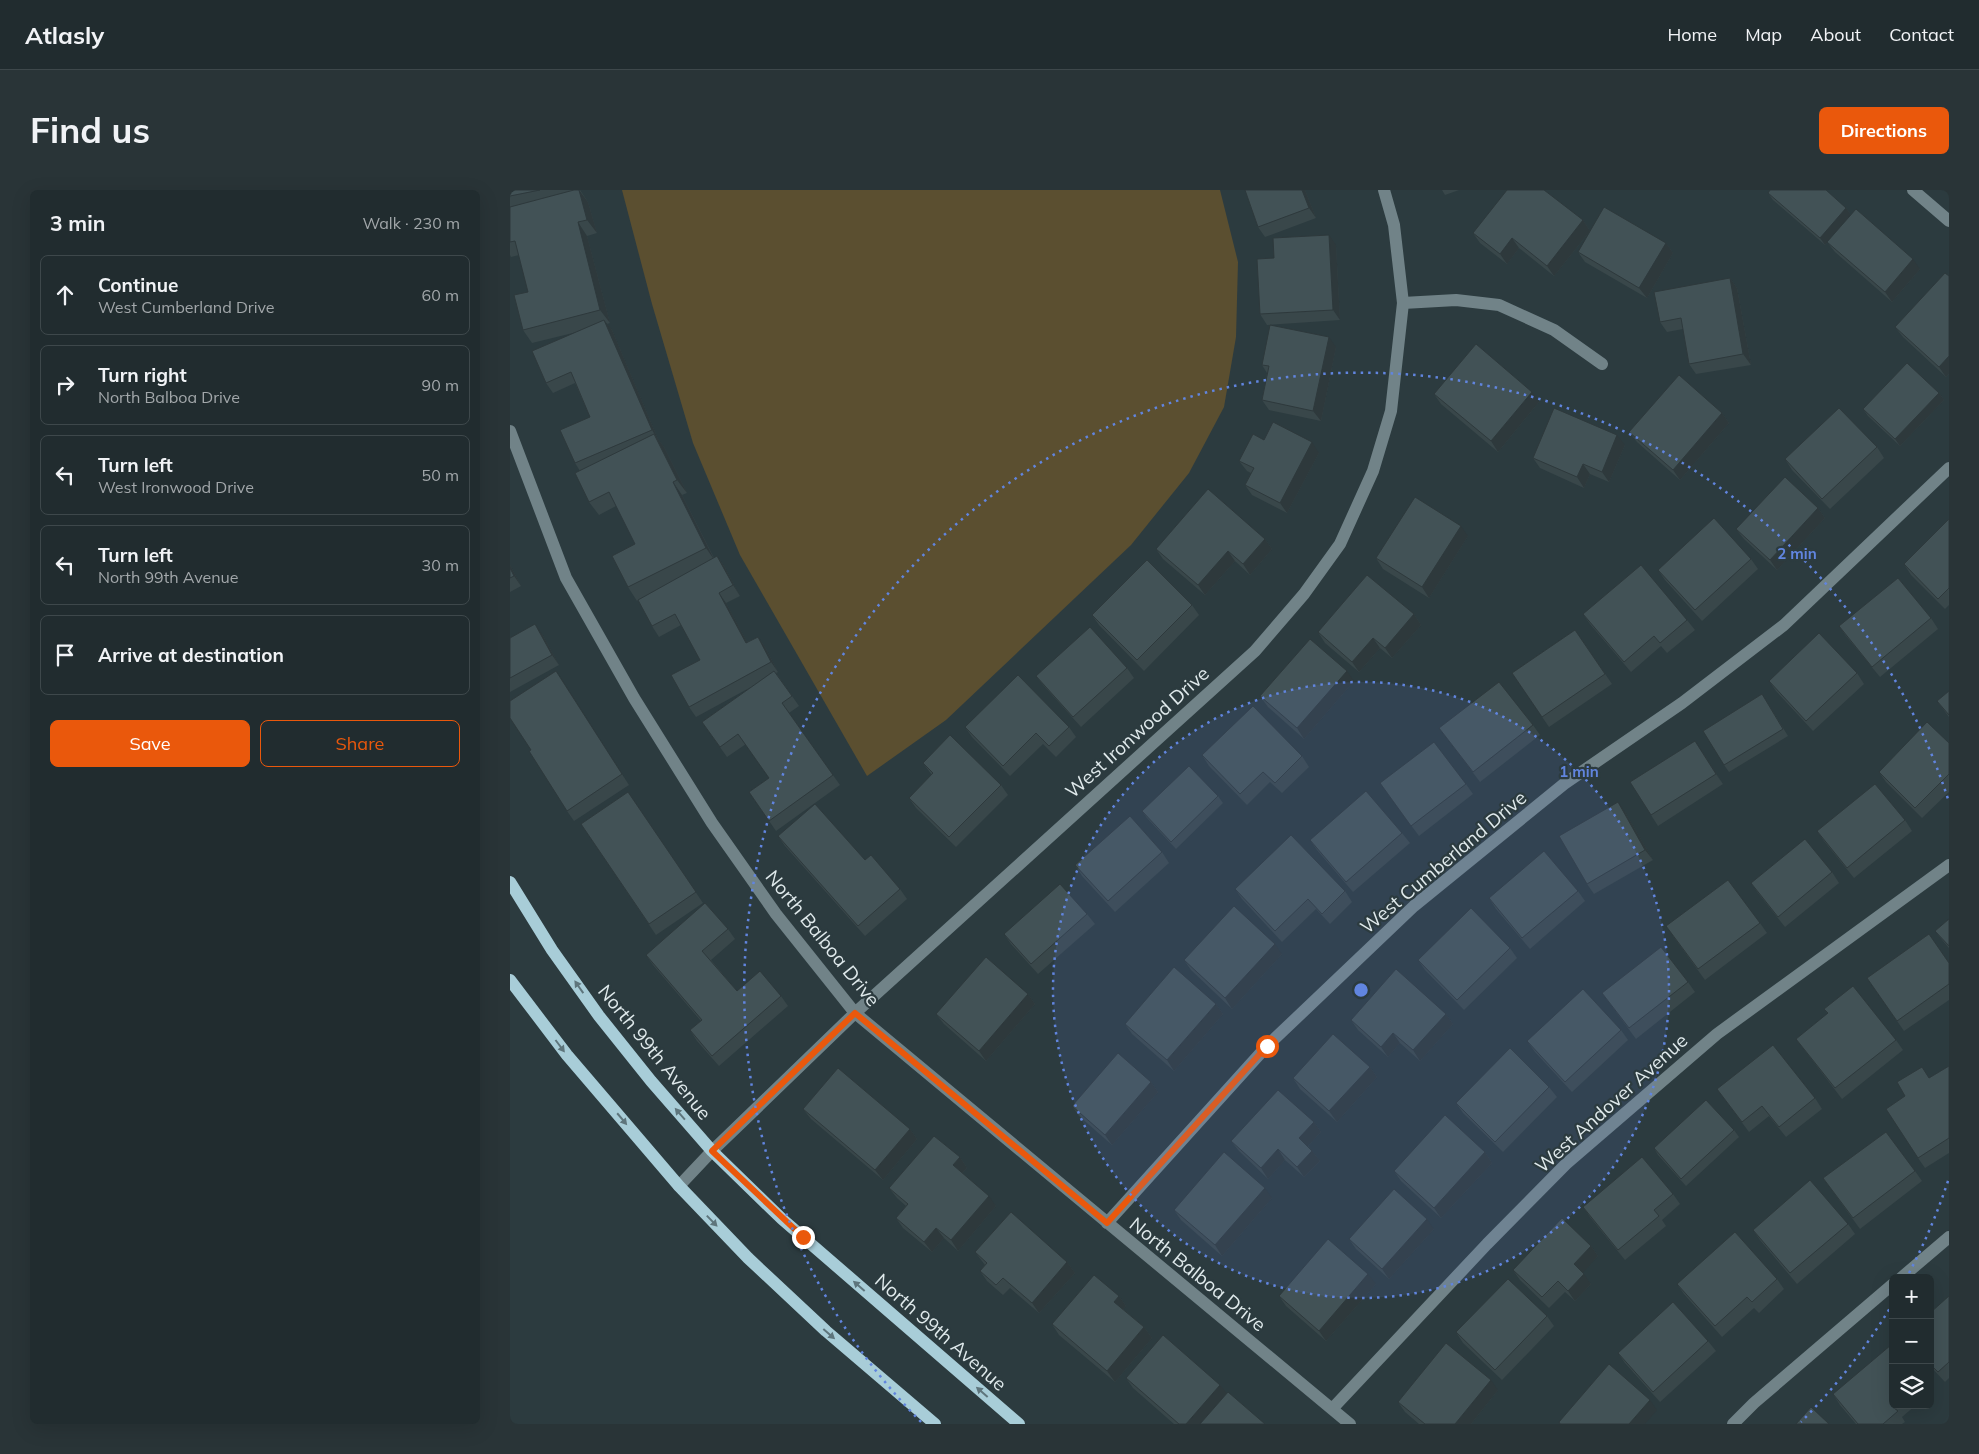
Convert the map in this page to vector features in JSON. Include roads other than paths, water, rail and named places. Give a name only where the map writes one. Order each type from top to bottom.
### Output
[{"type":"main road","name":"North 99th Avenue","points":[[510,882],[552,950],[599,1016],[651,1081],[712,1151],[803,1237],[1019,1424]]},
{"type":"main road","points":[[510,980],[567,1055],[679,1186],[748,1258],[826,1331],[936,1424]]},
{"type":"street","name":"West Ironwood Drive","points":[[679,1186],[712,1151],[855,1013],[1255,651],[1304,594],[1340,544],[1373,471],[1391,411],[1403,303],[1394,226],[1384,190]]},
{"type":"street","points":[[1913,190],[1949,221]]},
{"type":"street","points":[[1403,303],[1456,300],[1499,305],[1554,330],[1602,364]]},
{"type":"street","name":"North Balboa Drive","points":[[510,431],[566,578],[634,698],[712,823],[776,914],[855,1013],[1350,1424]]},
{"type":"street","name":"West Cumberland Drive","points":[[1107,1223],[1267,1046],[1414,906],[1564,784],[1682,702],[1784,625],[1949,468]]},
{"type":"street","name":"West Andover Avenue","points":[[1332,1408],[1487,1244],[1566,1164],[1717,1034],[1949,864]]},
{"type":"street","points":[[1906,1274],[1949,1237]]},
{"type":"street","points":[[1733,1424],[1768,1391],[1889,1287]]}]
